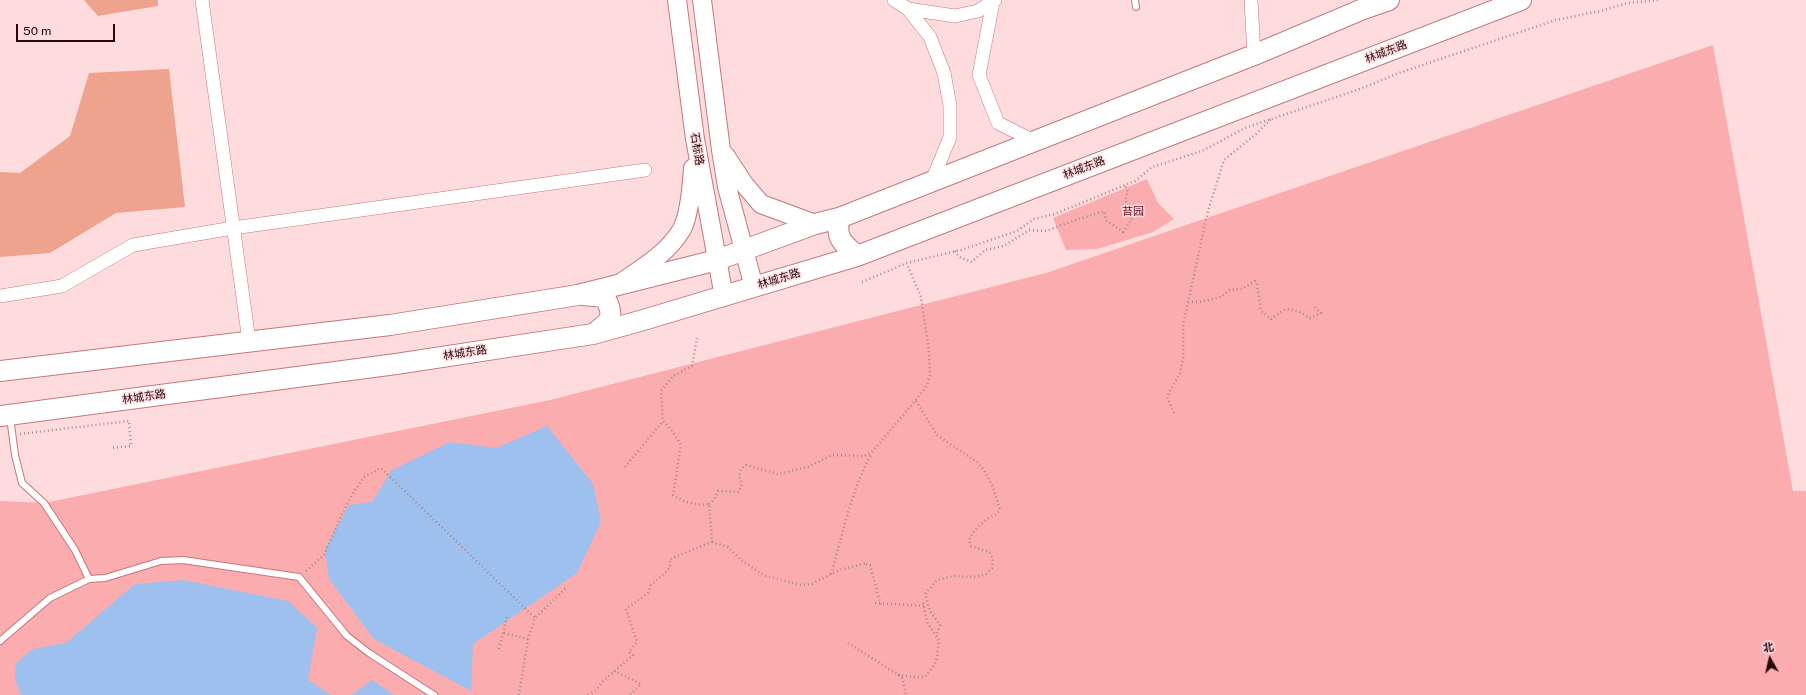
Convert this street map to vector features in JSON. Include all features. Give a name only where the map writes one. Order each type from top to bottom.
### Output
[{"type":"main road","name":"石标路","points":[[678,0],[695,139],[724,297]]},
{"type":"main road","points":[[702,0],[721,150],[728,187],[754,287]]},
{"type":"main road","points":[[0,372],[390,325],[578,295],[717,260],[816,224],[839,218],[1254,55],[1363,9],[1389,0]]},
{"type":"main road","name":"林城东路","points":[[5,416],[396,364],[593,334],[724,297],[857,256],[1522,0]]},
{"type":"main road","points":[[615,286],[657,258],[682,228],[692,191],[695,139]]},
{"type":"main road","points":[[721,150],[744,184],[761,204],[816,224]]},
{"type":"main road","points":[[704,191],[728,187]]},
{"type":"main road","points":[[839,218],[837,232],[840,241],[857,256]]},
{"type":"main road","points":[[578,295],[605,297],[611,310],[608,323],[593,334]]},
{"type":"street","points":[[202,0],[249,341]]},
{"type":"street","points":[[894,0],[908,9],[930,37],[944,73],[950,106],[950,137],[932,182]]},
{"type":"street","points":[[1251,0],[1254,55]]},
{"type":"street","points":[[908,9],[955,16],[978,11],[994,1]]},
{"type":"street","points":[[994,1],[979,75],[998,123],[1034,141]]},
{"type":"street","points":[[0,296],[62,286],[133,244],[233,228],[645,170]]},
{"type":"lane","points":[[5,416],[13,435],[22,483],[44,503],[75,550],[89,579]]},
{"type":"lane","points":[[0,641],[50,598],[89,579],[105,578],[161,561],[183,560],[299,577],[347,636],[369,653],[434,695]]},
{"type":"path","points":[[862,282],[907,263],[955,251],[1017,231],[1034,219],[1055,214],[1135,181],[1152,167],[1202,151],[1245,128],[1556,20],[1600,11],[1628,3],[1658,0]]},
{"type":"path","points":[[1174,413],[1167,396],[1180,373],[1183,358],[1183,325],[1208,210],[1224,160],[1256,134],[1271,119]]},
{"type":"path","points":[[955,251],[959,257],[972,262],[985,250],[1004,246],[1029,230],[1047,231],[1061,224],[1104,211],[1106,220],[1123,232],[1130,222],[1134,211],[1125,200],[1128,192],[1125,185]]},
{"type":"path","points":[[831,574],[864,467],[872,452],[927,385],[930,376],[929,352],[921,297],[907,263]]},
{"type":"path","points":[[1188,302],[1200,302],[1221,297],[1229,290],[1242,289],[1255,281],[1257,284],[1261,311],[1271,319],[1286,308],[1298,311],[1310,318],[1321,313],[1314,307]]},
{"type":"path","points":[[696,338],[692,366],[674,376],[661,392],[663,421],[673,432],[681,446],[673,495],[682,501],[709,504],[714,500],[718,491],[739,492],[742,482],[740,477],[741,469],[746,465],[778,474],[808,466],[832,454],[864,456],[872,452]]},
{"type":"path","points":[[915,401],[937,435],[977,462],[984,470],[993,487],[1000,510],[996,515],[990,517],[973,531],[968,540],[971,546],[989,552],[993,559],[992,568],[986,574],[976,577],[954,576],[937,580],[925,594],[930,611],[940,625],[936,636]]},
{"type":"path","points":[[13,435],[129,421],[131,446],[111,448]]},
{"type":"path","points":[[625,467],[663,421]]},
{"type":"path","points":[[299,577],[324,555],[342,512],[354,490],[364,477],[381,468],[535,618]]},
{"type":"path","points":[[709,504],[712,542]]},
{"type":"path","points":[[588,695],[596,690],[614,671],[633,655],[629,652],[637,642],[626,609],[648,593],[651,585],[670,568],[670,559],[712,542],[728,547],[740,559],[763,575],[801,586],[812,584],[846,568],[867,563],[870,565],[880,605]]},
{"type":"path","points":[[519,695],[528,639],[535,618],[566,588]]},
{"type":"path","points":[[875,603],[880,605],[924,605],[927,622],[939,640],[937,658],[927,675],[912,677],[898,675]]},
{"type":"path","points":[[499,649],[507,617]]},
{"type":"path","points":[[504,632],[528,639]]},
{"type":"path","points":[[848,643],[902,677],[906,695]]},
{"type":"path","points":[[614,671],[641,684],[630,695]]},
{"type":"green space","points":[[1713,45],[1793,491],[1806,491],[1806,695],[0,695],[0,501],[44,503],[550,400],[1046,273]]},
{"type":"green space","name":"苔园","points":[[1147,179],[1158,203],[1174,219],[1153,232],[1097,249],[1066,250],[1053,218]]},
{"type":"water","points":[[547,426],[593,484],[601,522],[577,573],[473,644],[471,691],[374,639],[329,579],[325,549],[349,505],[372,502],[392,470],[450,442],[496,448]]},
{"type":"water","points":[[183,580],[288,601],[317,628],[308,680],[331,695],[21,695],[15,679],[16,663],[33,649],[66,643],[135,584]]},
{"type":"water","points":[[372,680],[394,695],[351,695]]},
{"type":"building","points":[[84,0],[158,0],[158,6],[98,16]]},
{"type":"building","points":[[169,69],[185,207],[116,213],[50,253],[0,257],[0,172],[20,173],[70,136],[89,73]]}]
